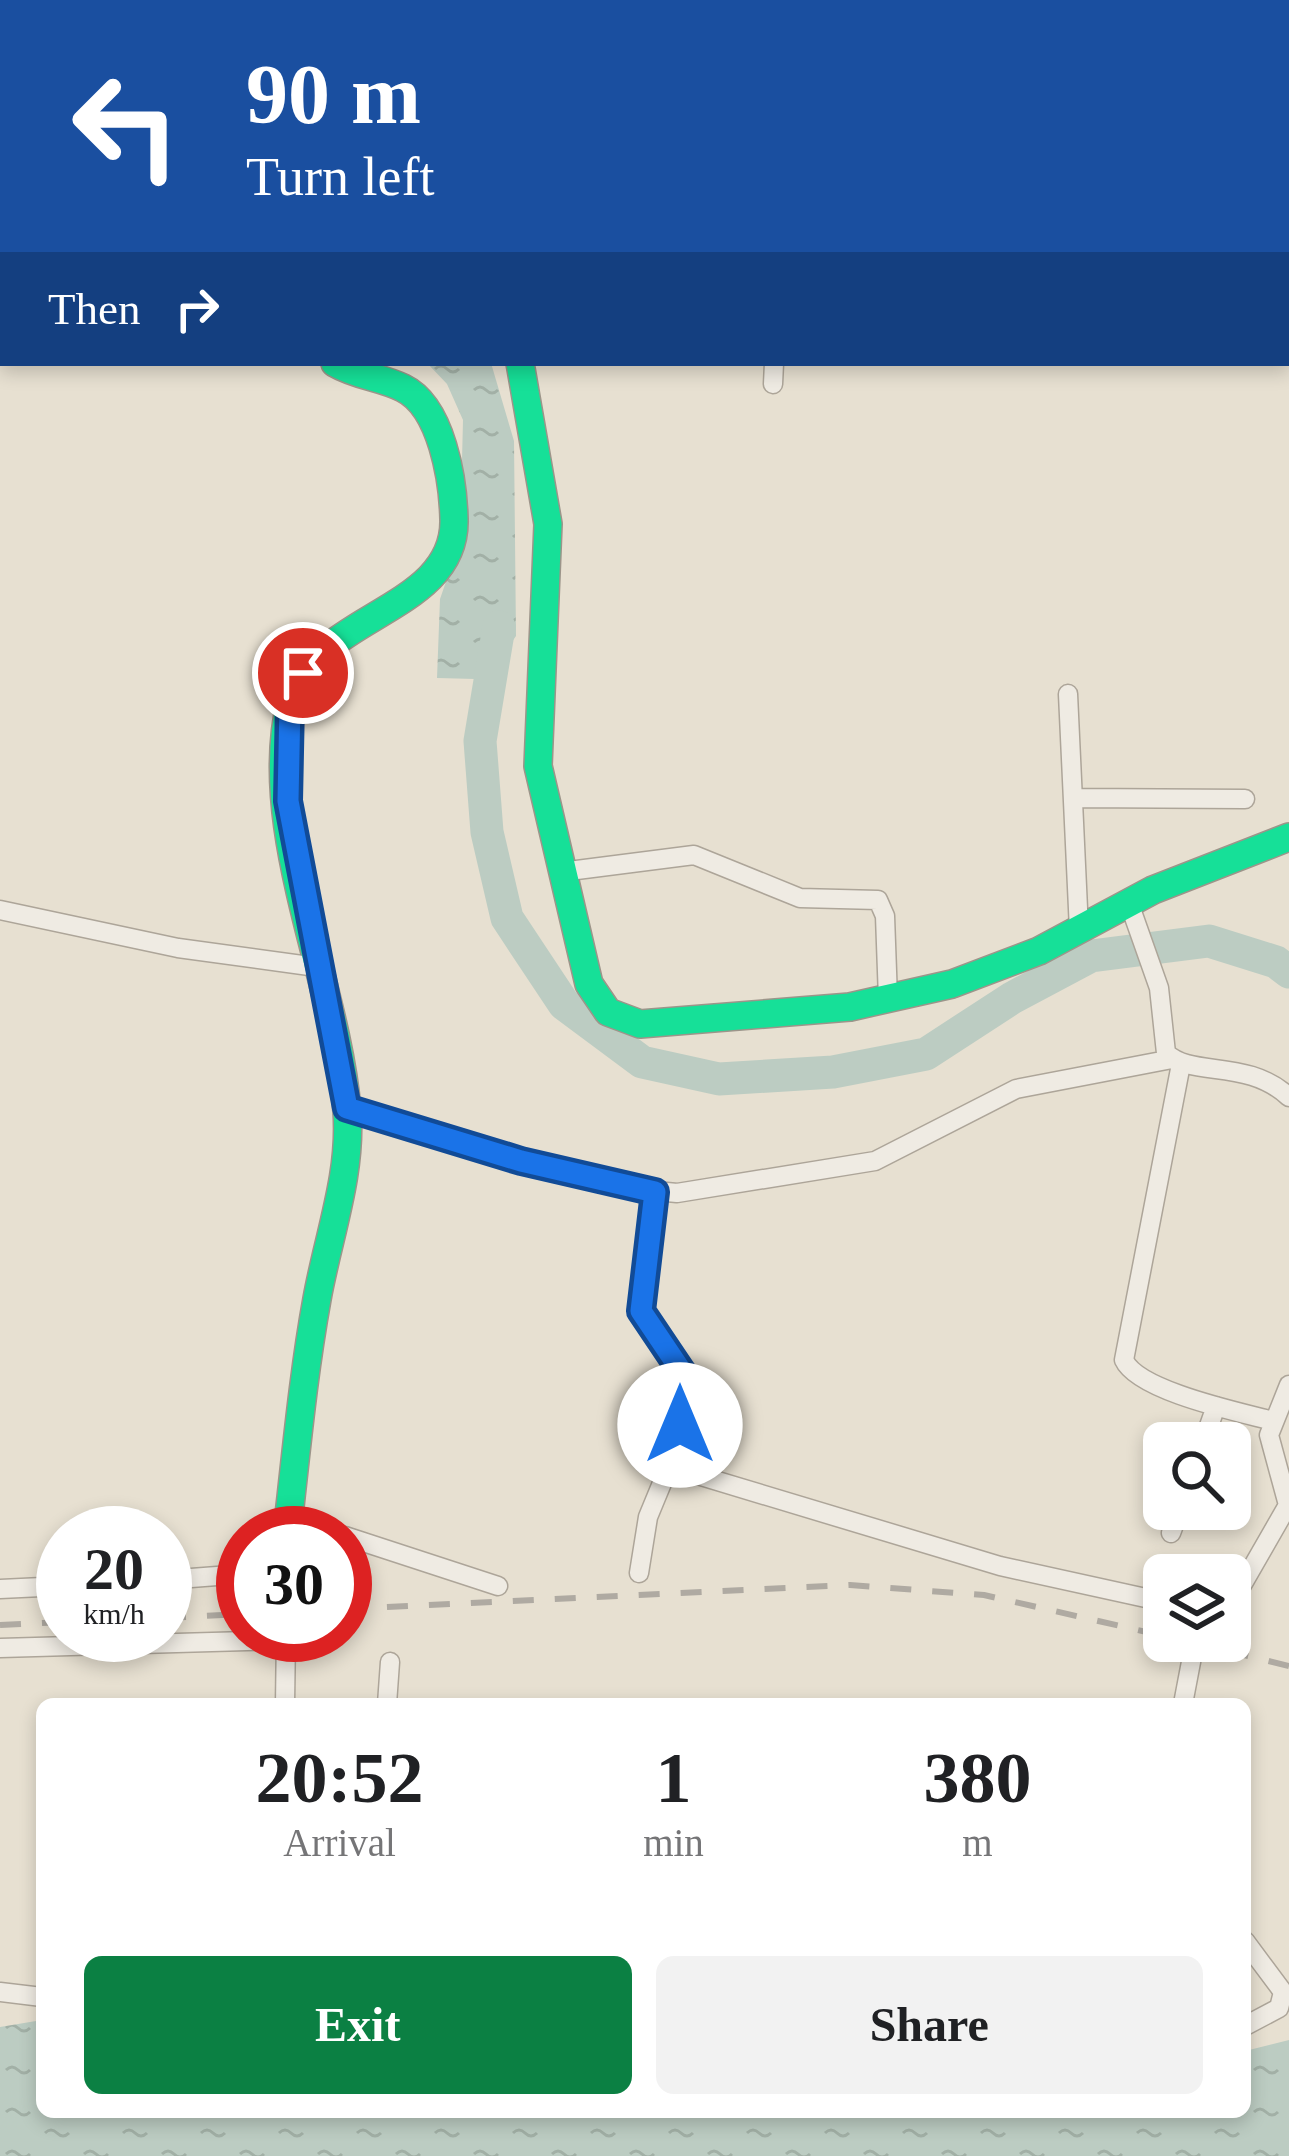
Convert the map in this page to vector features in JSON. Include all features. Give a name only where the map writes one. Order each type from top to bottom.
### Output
[{"type":"street","points":[[291,1506],[314,1322],[348,1139],[324,968],[288,801],[295,686],[350,628],[425,581],[447,554],[454,526],[441,450],[426,411],[406,389],[368,382],[340,366]]},
{"type":"street","points":[[521,366],[548,524],[538,766],[589,984],[608,1012],[622,1021],[640,1024],[888,999],[952,984],[1079,930],[1134,916],[1289,837]]},
{"type":"street","points":[[773,384],[774,366]]},
{"type":"street","points":[[1068,694],[1079,930]]},
{"type":"street","points":[[1076,798],[1245,799]]},
{"type":"street","points":[[560,872],[694,855],[800,898],[878,900],[885,916],[888,999]]},
{"type":"street","points":[[0,910],[178,948],[324,968]]},
{"type":"street","points":[[1134,916],[1160,988],[1166,1053],[1176,1062]]},
{"type":"street","points":[[347,1108],[542,1166],[655,1192],[707,1190],[875,1161],[1016,1089],[1176,1062],[1248,1071],[1289,1096]]},
{"type":"street","points":[[1176,1062],[1124,1360],[1135,1373],[1216,1406],[1273,1420]]},
{"type":"street","points":[[639,1573],[648,1517],[671,1467],[684,1375],[641,1311],[655,1192]]},
{"type":"street","points":[[1251,1569],[1288,1505],[1270,1454],[1273,1420],[1289,1384]]},
{"type":"street","points":[[1210,1422],[1216,1406]]},
{"type":"street","points":[[671,1467],[1000,1566],[1143,1597]]},
{"type":"street","points":[[372,1545],[498,1586]]},
{"type":"street","points":[[0,1589],[36,1587]]},
{"type":"street","points":[[0,1648],[216,1640]]},
{"type":"street","points":[[285,1698],[286,1662]]},
{"type":"street","points":[[1184,1698],[1191,1662]]},
{"type":"street","points":[[387,1698],[390,1663]]},
{"type":"street","points":[[1251,1948],[1283,1992],[1279,2008],[1251,2023]]},
{"type":"street","points":[[0,1992],[36,1996]]},
{"type":"water","points":[[430,366],[492,366],[514,441],[516,636],[493,669],[475,679],[437,678],[440,599],[460,541],[463,420],[447,384]]},
{"type":"water","points":[[36,2021],[36,2118],[1251,2118],[1251,2050],[1289,2040],[1289,2156],[0,2156],[0,2027]]},
{"type":"waterway","points":[[499,627],[480,741],[487,832],[507,918],[564,1004],[642,1062],[719,1079],[833,1072],[926,1054],[1012,998],[1091,956],[1209,941],[1276,962],[1289,972]]},
{"type":"railway","points":[[372,1608],[850,1585],[984,1595],[1143,1631]]},
{"type":"railway","points":[[192,1617],[216,1615]]},
{"type":"railway","points":[[0,1625],[36,1623]]},
{"type":"railway","points":[[1251,1657],[1289,1666]]},
{"type":"traffic: fast","points":[[290,1506],[312,1328],[343,1182],[348,1135],[340,1061],[303,905],[285,800],[284,749],[291,700],[304,672],[326,649],[433,575],[449,550],[454,519],[448,465],[427,411],[403,388],[341,366]]},
{"type":"traffic: fast","points":[[521,366],[548,524],[538,766],[589,984],[608,1012],[640,1024],[850,1007],[952,984],[1039,951],[1153,890],[1289,837]]},
{"type":"route","points":[[303,673],[290,703],[288,801],[324,968],[347,1108],[521,1161],[625,1189],[655,1192],[641,1311],[646,1325],[684,1375],[680,1425]]}]
